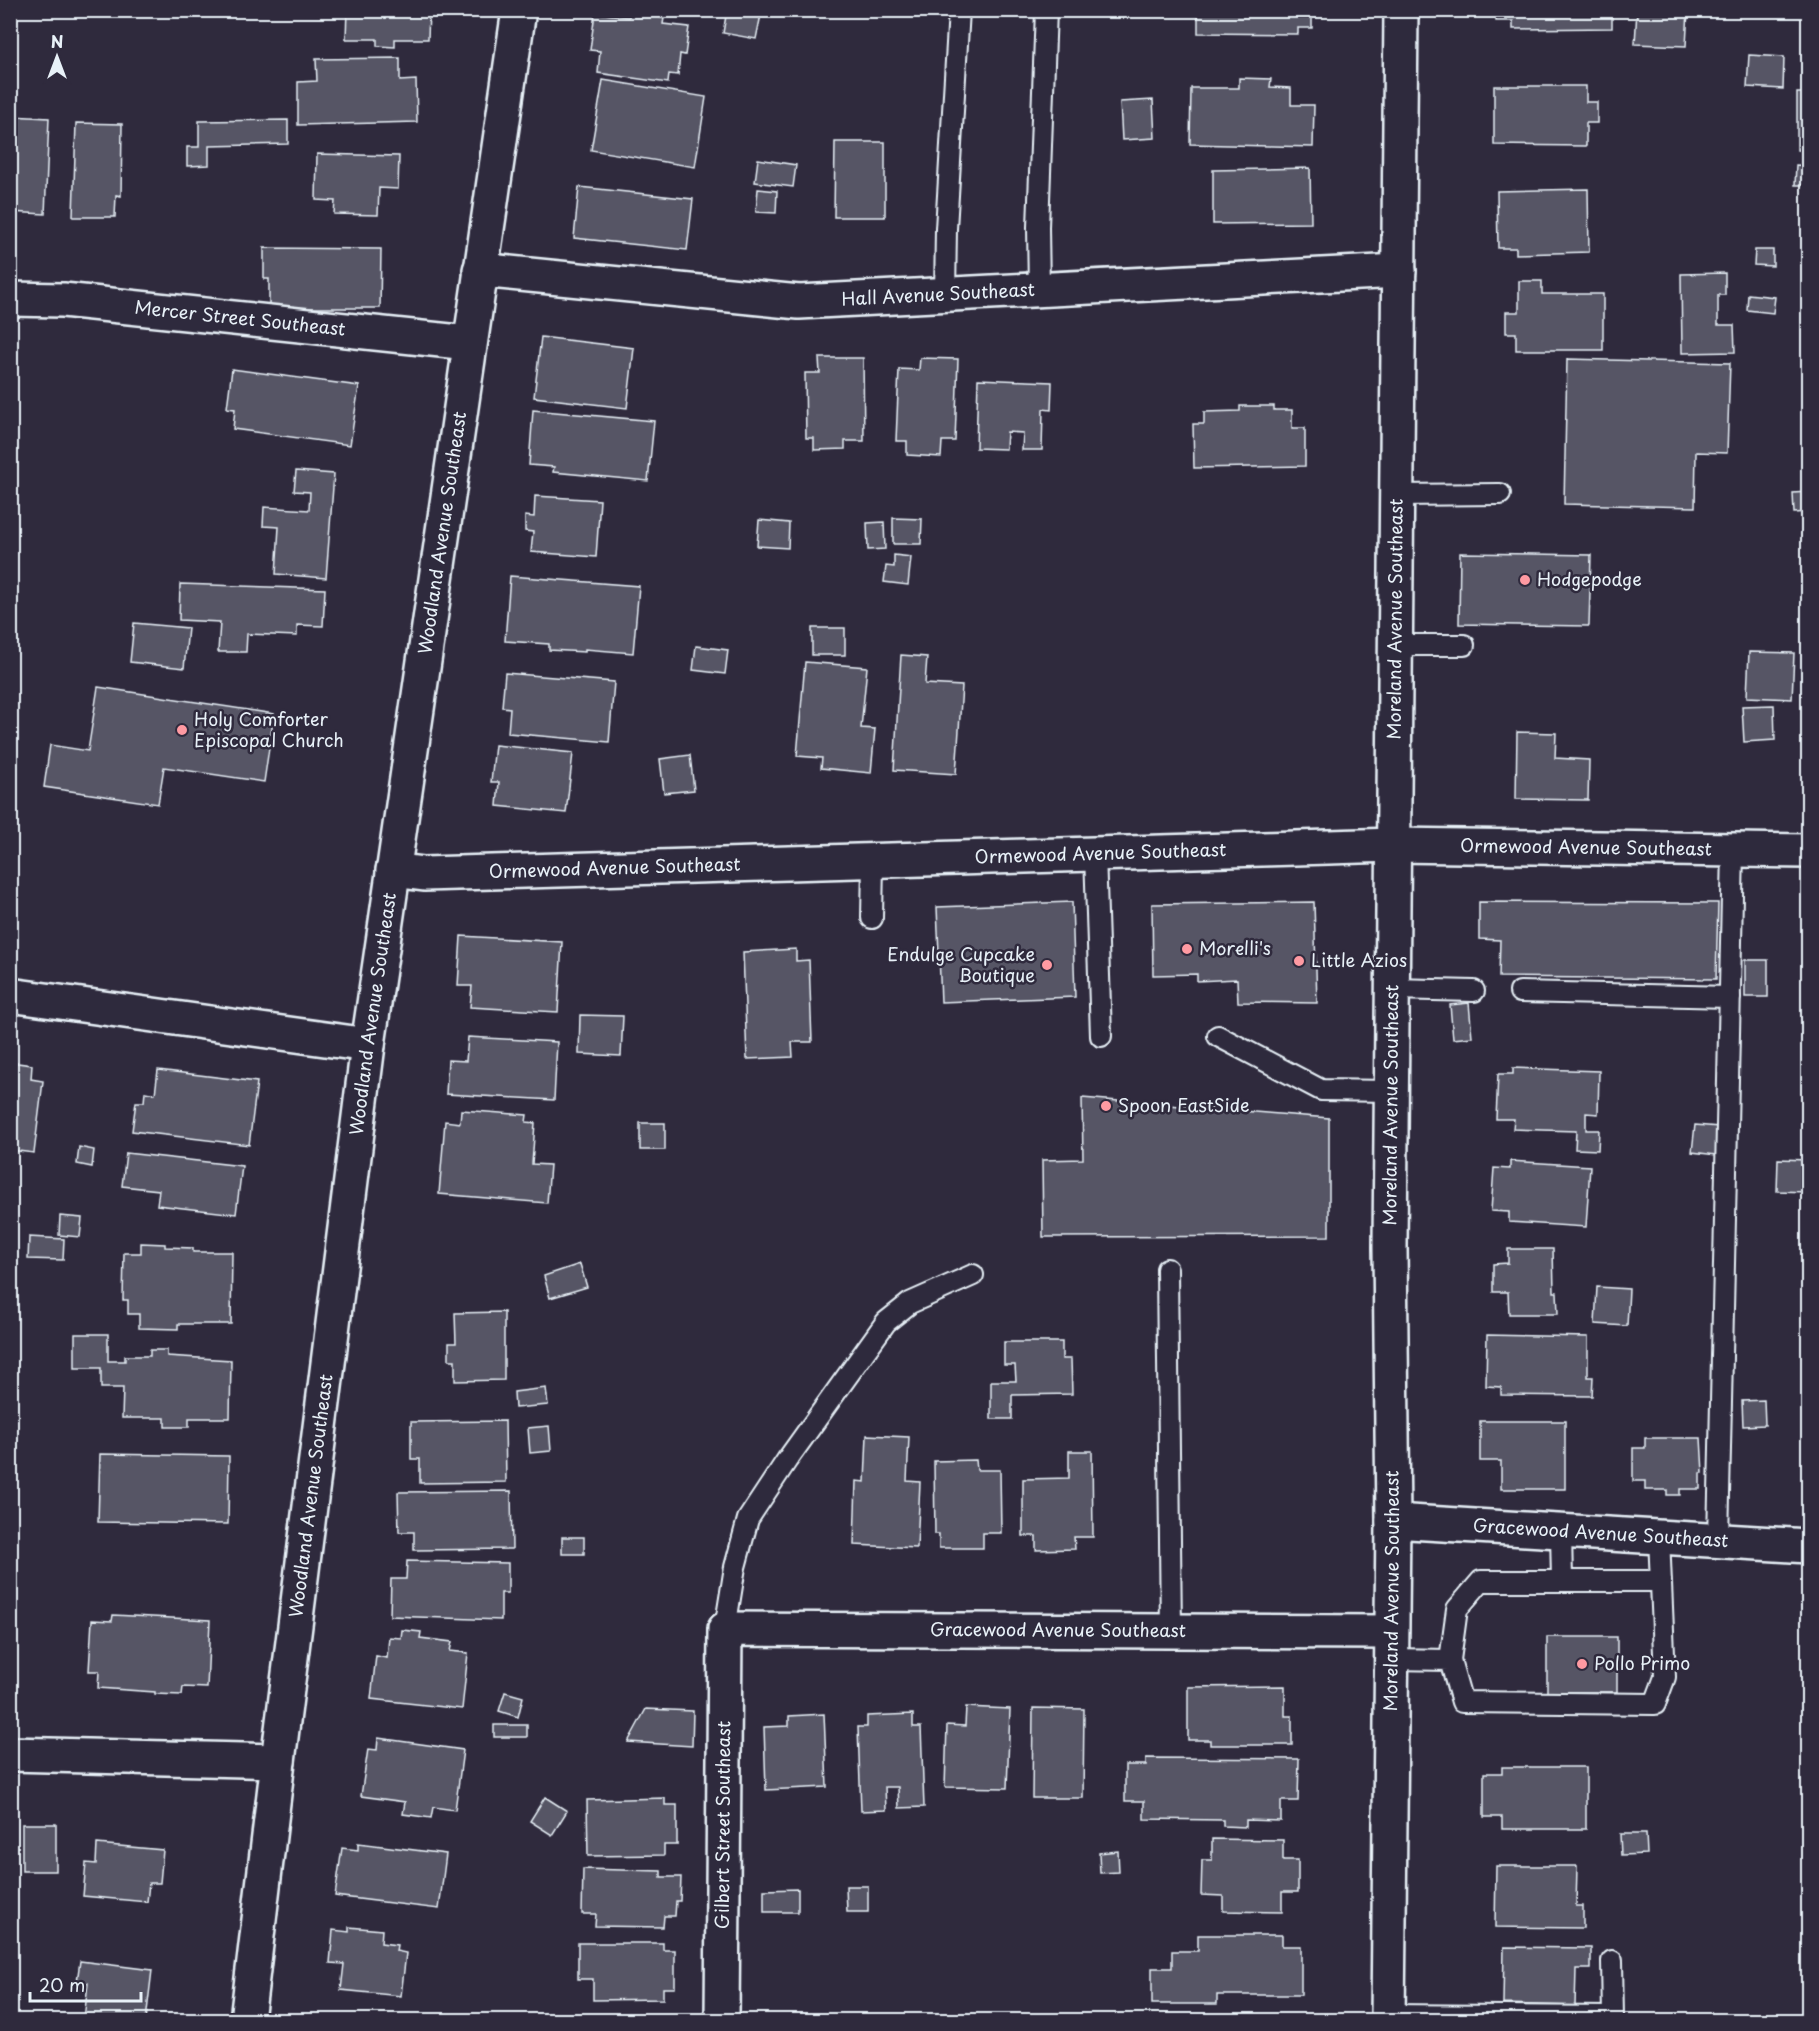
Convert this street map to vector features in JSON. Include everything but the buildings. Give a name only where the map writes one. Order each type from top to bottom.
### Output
[{"type":"main road","name":"Woodland Avenue Southeast","points":[[247,2020],[368,1045],[519,10]]},
{"type":"main road","name":"Moreland Avenue Southeast","points":[[1388,2018],[1392,1521],[1391,1091],[1401,10]]},
{"type":"main road","name":"Hall Avenue Southeast","points":[[480,270],[799,302],[1399,272]]},
{"type":"main road","name":"Mercer Street Southeast","points":[[10,299],[63,300],[470,343]]},
{"type":"main road","name":"Ormewood Avenue Southeast","points":[[393,870],[424,874],[1394,845],[1809,851]]},
{"type":"main road","points":[[10,995],[368,1045]]},
{"type":"main road","name":"Gracewood Avenue Southeast","points":[[1392,1521],[1809,1546]]},
{"type":"main road","name":"Gracewood Avenue Southeast","points":[[725,1629],[1171,1631],[1391,1646]]},
{"type":"main road","name":"Gilbert Street Southeast","points":[[722,2020],[725,1629]]},
{"type":"main road","points":[[10,1754],[278,1761]]},
{"type":"lane","points":[[945,295],[946,230],[959,10]]},
{"type":"lane","points":[[1039,290],[1038,227],[1046,10]]},
{"type":"lane","points":[[1397,495],[1500,494]]},
{"type":"lane","points":[[1396,645],[1464,645]]},
{"type":"lane","points":[[1718,1540],[1733,850]]},
{"type":"lane","points":[[1095,854],[1101,1036]]},
{"type":"lane","points":[[872,918],[873,861]]},
{"type":"lane","points":[[1392,989],[1474,991]]},
{"type":"lane","points":[[1520,992],[1730,997]]},
{"type":"lane","points":[[1218,1036],[1321,1090],[1391,1091]]},
{"type":"lane","points":[[1167,1269],[1171,1631]]},
{"type":"lane","points":[[725,1629],[735,1568],[748,1519],[787,1460],[886,1322],[910,1303],[973,1275]]},
{"type":"lane","points":[[1561,1532],[1562,1581]]},
{"type":"lane","points":[[1659,1537],[1665,1677],[1655,1704],[1462,1702],[1450,1660],[1458,1610],[1481,1581],[1660,1581]]},
{"type":"lane","points":[[1391,1646],[1450,1660]]},
{"type":"lane","points":[[1388,2018],[1613,2017],[1612,1961]]},
{"type":"place","name":"Hodgepodge","points":[[1525,580]]},
{"type":"place","name":"Holy Comforter Episcopal Church","points":[[182,730]]},
{"type":"place","name":"Morelli's","points":[[1187,949]]},
{"type":"place","name":"Little Azios","points":[[1299,961]]},
{"type":"place","name":"Endulge Cupcake Boutique","points":[[1047,965]]},
{"type":"place","name":"Spoon EastSide","points":[[1106,1106]]},
{"type":"place","name":"Pollo Primo","points":[[1582,1664]]}]
